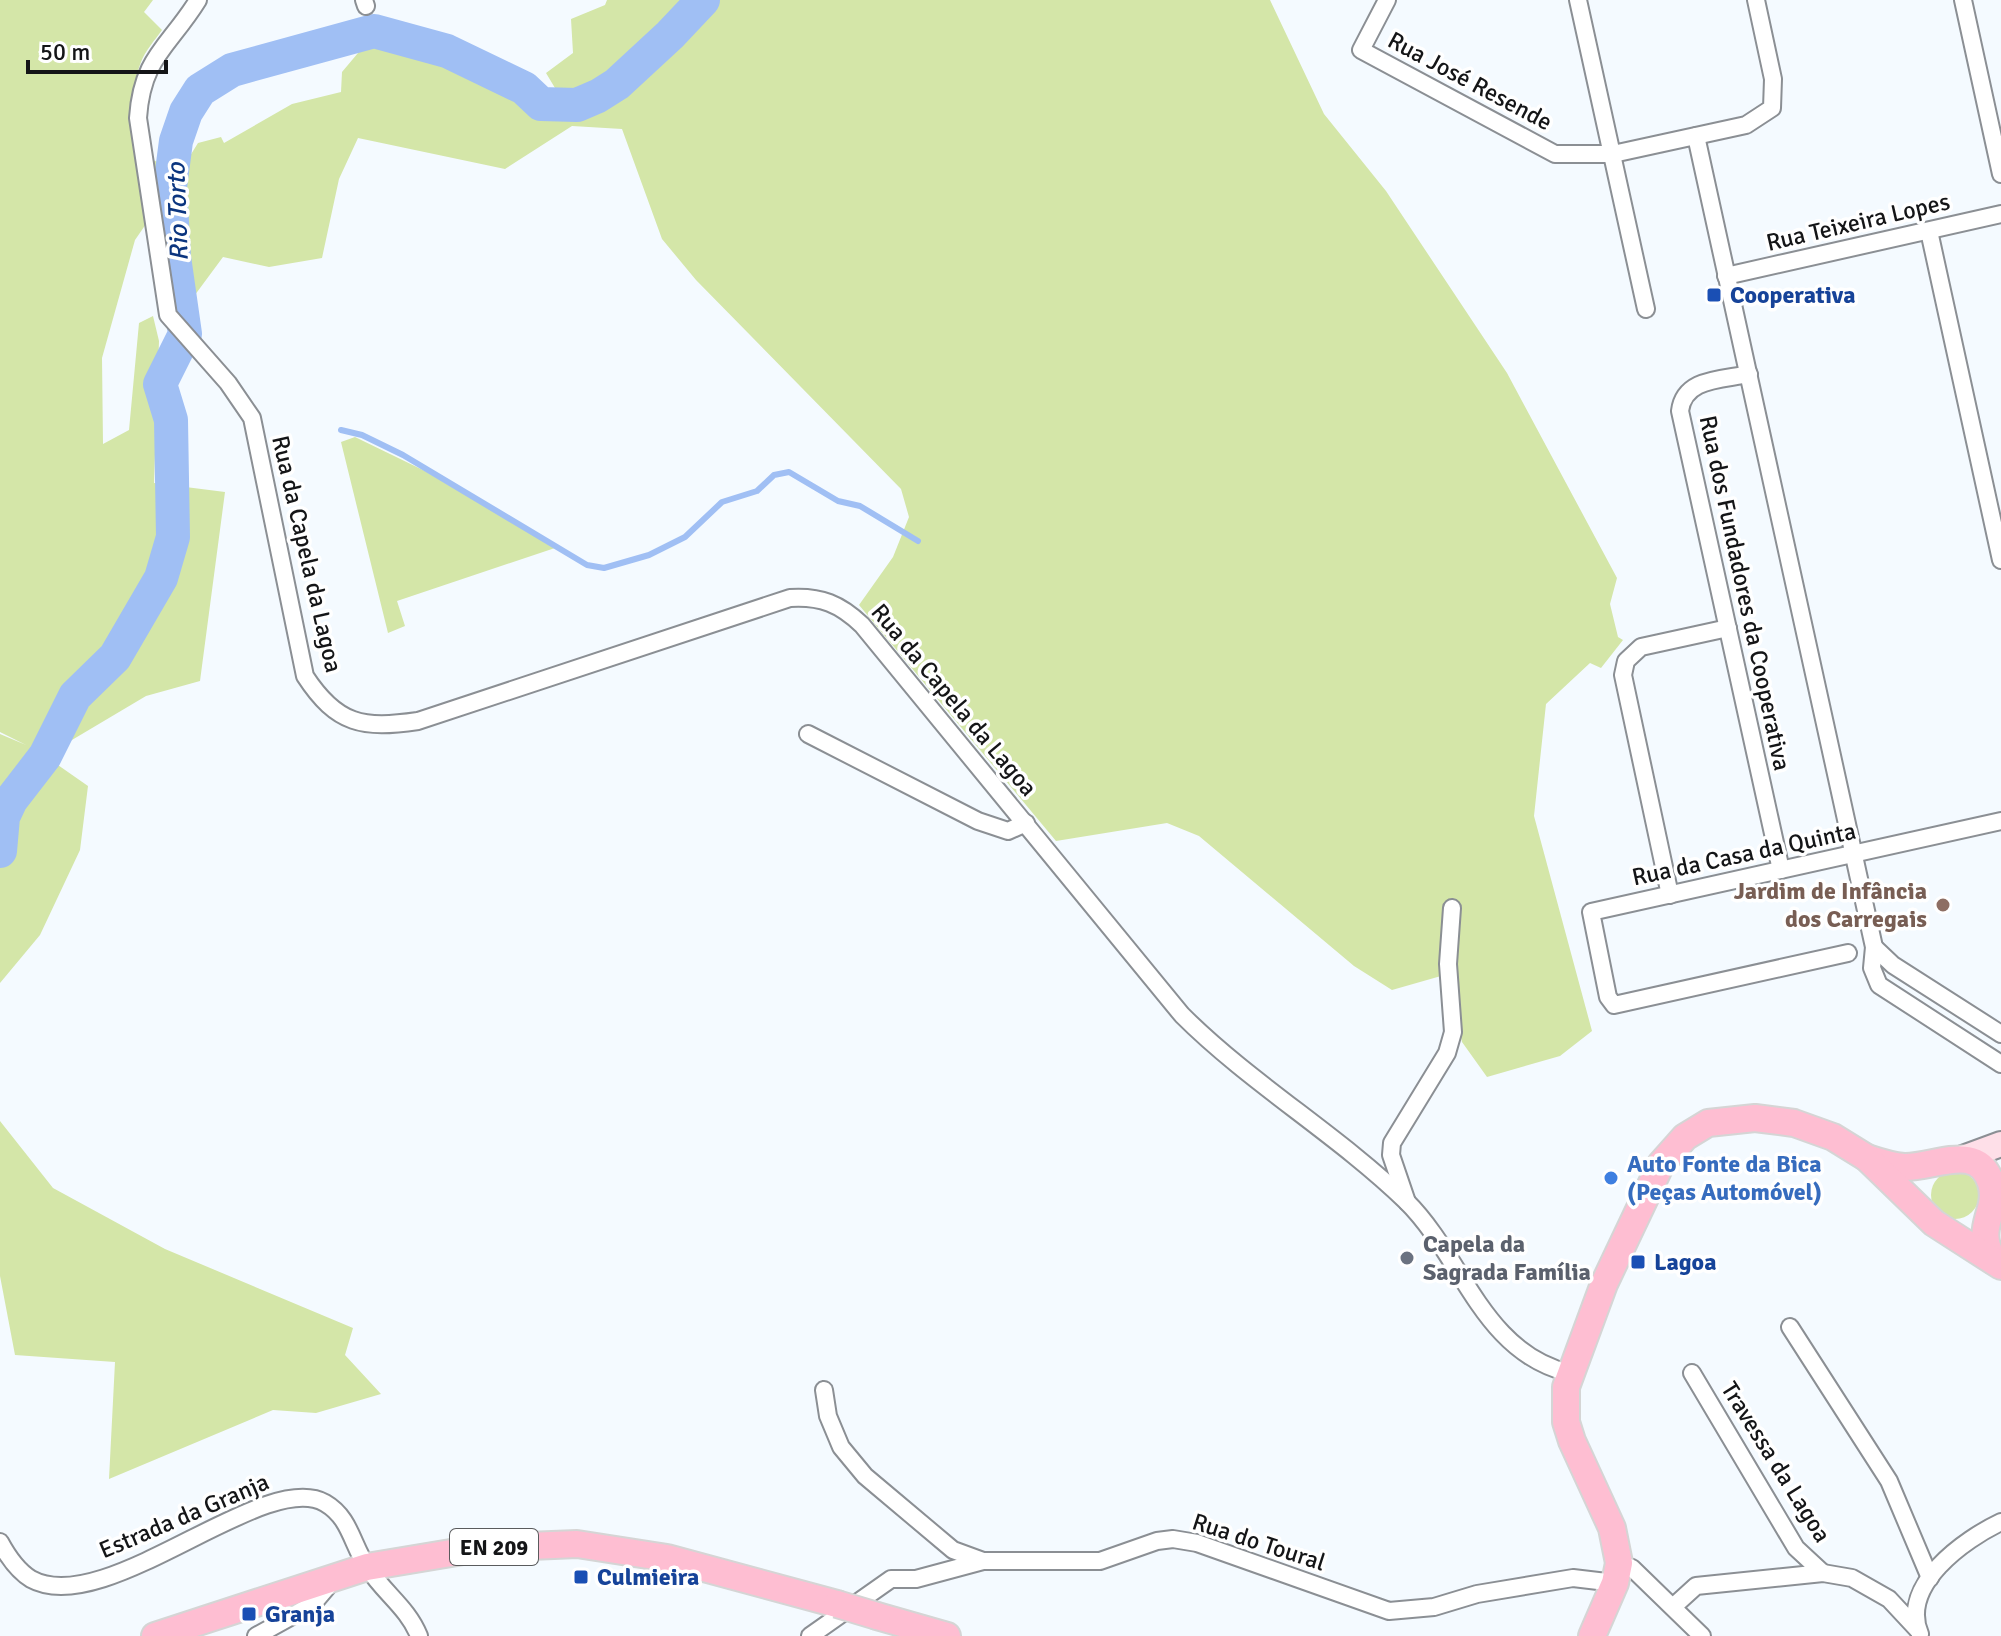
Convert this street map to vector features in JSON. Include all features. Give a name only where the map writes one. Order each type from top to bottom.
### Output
[{"type":"main road","points":[[1592,1636],[1617,1573],[1612,1528],[1566,1422],[1569,1373],[1604,1284],[1661,1164],[1694,1130],[1725,1119],[1794,1123],[1833,1137],[1867,1158],[1884,1178],[1909,1196],[1935,1222],[1997,1264]]},
{"type":"main road","points":[[1867,1158],[1904,1167],[1951,1160],[1984,1170],[1994,1191],[1983,1233],[1997,1264]]},
{"type":"main road","points":[[1935,1222],[1919,1191],[1929,1169],[1951,1160]]},
{"type":"main road","points":[[1935,1222],[1968,1229],[1994,1191]]},
{"type":"main road","name":"EN 209","points":[[155,1636],[367,1567],[481,1548],[577,1544],[667,1558],[947,1636]]},
{"type":"street","name":"Rua da Capela da Lagoa","points":[[198,0],[151,61],[139,102],[138,118],[168,315],[203,353],[252,418],[305,676],[335,713],[357,723],[383,726],[418,721],[790,598],[812,597],[840,607],[862,625],[1182,1015],[1214,1046],[1408,1203],[1503,1335],[1543,1366],[1569,1373]]},
{"type":"street","name":"Rua José Resende","points":[[1387,0],[1361,50],[1555,154],[1613,154]]},
{"type":"street","points":[[1578,0],[1646,309]]},
{"type":"street","points":[[1613,154],[1746,125],[1772,108],[1773,79],[1756,0]]},
{"type":"street","points":[[1963,0],[2001,174]]},
{"type":"street","points":[[1696,136],[1874,947],[1872,968],[1879,985],[2001,1064]]},
{"type":"street","name":"Rua Teixeira Lopes","points":[[1726,276],[2001,214]]},
{"type":"street","points":[[1929,231],[2001,560]]},
{"type":"street","name":"Rua dos Fundadores da Cooperativa","points":[[1749,374],[1692,386],[1682,397],[1680,411],[1781,870]]},
{"type":"street","points":[[1670,895],[1623,675],[1626,661],[1641,647],[1728,628]]},
{"type":"street","points":[[808,734],[978,821],[1008,831],[1026,823]]},
{"type":"street","name":"Rua da Casa da Quinta","points":[[1848,953],[1614,1005],[1608,997],[1591,912],[2001,821]]},
{"type":"street","points":[[1408,1203],[1391,1155],[1392,1143],[1447,1053],[1453,1032],[1448,964],[1452,908]]},
{"type":"street","points":[[1874,947],[1921,983],[2001,1034]]},
{"type":"street","points":[[1907,1003],[1921,983]]},
{"type":"street","points":[[1951,1160],[2001,1144]]},
{"type":"street","points":[[1790,1327],[1889,1481],[1930,1578]]},
{"type":"street","name":"Travessa da Lagoa","points":[[1692,1373],[1796,1548],[1823,1573]]},
{"type":"street","points":[[824,1390],[828,1416],[841,1447],[865,1476],[953,1550],[983,1561]]},
{"type":"street","name":"Estrada da Granja","points":[[0,1542],[9,1558],[32,1579],[55,1585],[79,1582],[115,1575],[267,1504],[299,1496],[325,1503],[339,1513],[367,1567]]},
{"type":"street","points":[[1919,1632],[1920,1599],[1930,1578],[1954,1551],[2001,1522]]},
{"type":"street","name":"Rua do Toural","points":[[810,1636],[891,1579],[916,1579],[983,1561],[1100,1561],[1173,1539],[1197,1543],[1389,1611],[1434,1607],[1477,1594],[1617,1573]]},
{"type":"street","points":[[367,1567],[401,1604],[419,1636]]},
{"type":"street","points":[[1617,1573],[1632,1568],[1702,1636]]},
{"type":"street","points":[[1674,1606],[1696,1586],[1823,1573],[1852,1578],[1889,1599],[1919,1632]]},
{"type":"street","points":[[256,1636],[280,1632],[312,1605],[335,1578]]},
{"type":"green space","points":[[0,0],[153,0],[144,12],[162,30],[141,62],[132,102],[133,143],[146,224],[135,240],[102,358],[103,444],[129,430],[139,323],[153,316],[159,341],[154,483],[225,492],[200,681],[146,696],[45,756],[88,786],[80,850],[40,935],[0,983],[0,734],[26,745],[0,732]]},
{"type":"green space","points":[[607,0],[691,0],[602,89],[561,98],[546,73],[573,53],[571,19],[605,5]]},
{"type":"green space","points":[[706,0],[1270,0],[1324,114],[1386,191],[1507,373],[1617,578],[1610,604],[1618,637],[1623,640],[1601,668],[1590,663],[1546,704],[1534,816],[1592,1031],[1560,1056],[1487,1077],[1462,1042],[1448,974],[1392,990],[1354,966],[1199,836],[1167,823],[1056,841],[859,605],[893,557],[909,517],[901,489],[696,280],[662,239],[622,129],[572,126],[505,169],[358,138],[339,179],[322,258],[269,267],[223,257],[189,303],[173,301],[153,160],[180,172],[198,143],[221,137],[224,143],[292,104],[341,92],[342,72],[374,34],[483,69],[539,106],[578,108],[619,86],[672,37]]},
{"type":"green space","points":[[355,437],[425,471],[555,548],[397,601],[405,626],[388,633],[341,442]]},
{"type":"green space","points":[[0,1121],[53,1188],[165,1249],[353,1328],[345,1355],[381,1394],[316,1413],[273,1410],[109,1479],[115,1362],[15,1355],[0,1276]]},
{"type":"green space","points":[[1955,1171],[1972,1178],[1979,1195],[1972,1212],[1955,1219],[1938,1212],[1931,1195],[1938,1178]]},
{"type":"waterway","name":"Rio Torto","points":[[0,851],[3,817],[11,800],[45,756],[75,696],[115,657],[161,578],[173,537],[171,420],[160,384],[185,334],[174,257],[170,187],[176,141],[186,112],[200,90],[232,70],[374,31],[447,51],[524,88],[541,104],[577,105],[617,84],[703,0]]},
{"type":"waterway","points":[[341,430],[362,435],[403,455],[587,565],[604,568],[649,555],[685,537],[722,502],[757,491],[774,475],[789,472],[838,501],[860,506],[918,541]]},
{"type":"place","name":"Cooperativa","points":[[1714,295]]},
{"type":"place","name":"Jardim de Infância dos Carregais","points":[[1943,905]]},
{"type":"place","name":"Auto Fonte da Bica (Peças Automóvel)","points":[[1611,1178]]},
{"type":"place","name":"Capela da Sagrada Família","points":[[1407,1258]]},
{"type":"place","name":"Lagoa","points":[[1638,1262]]},
{"type":"place","name":"Culmieira","points":[[581,1577]]},
{"type":"place","name":"Granja","points":[[249,1614]]}]
